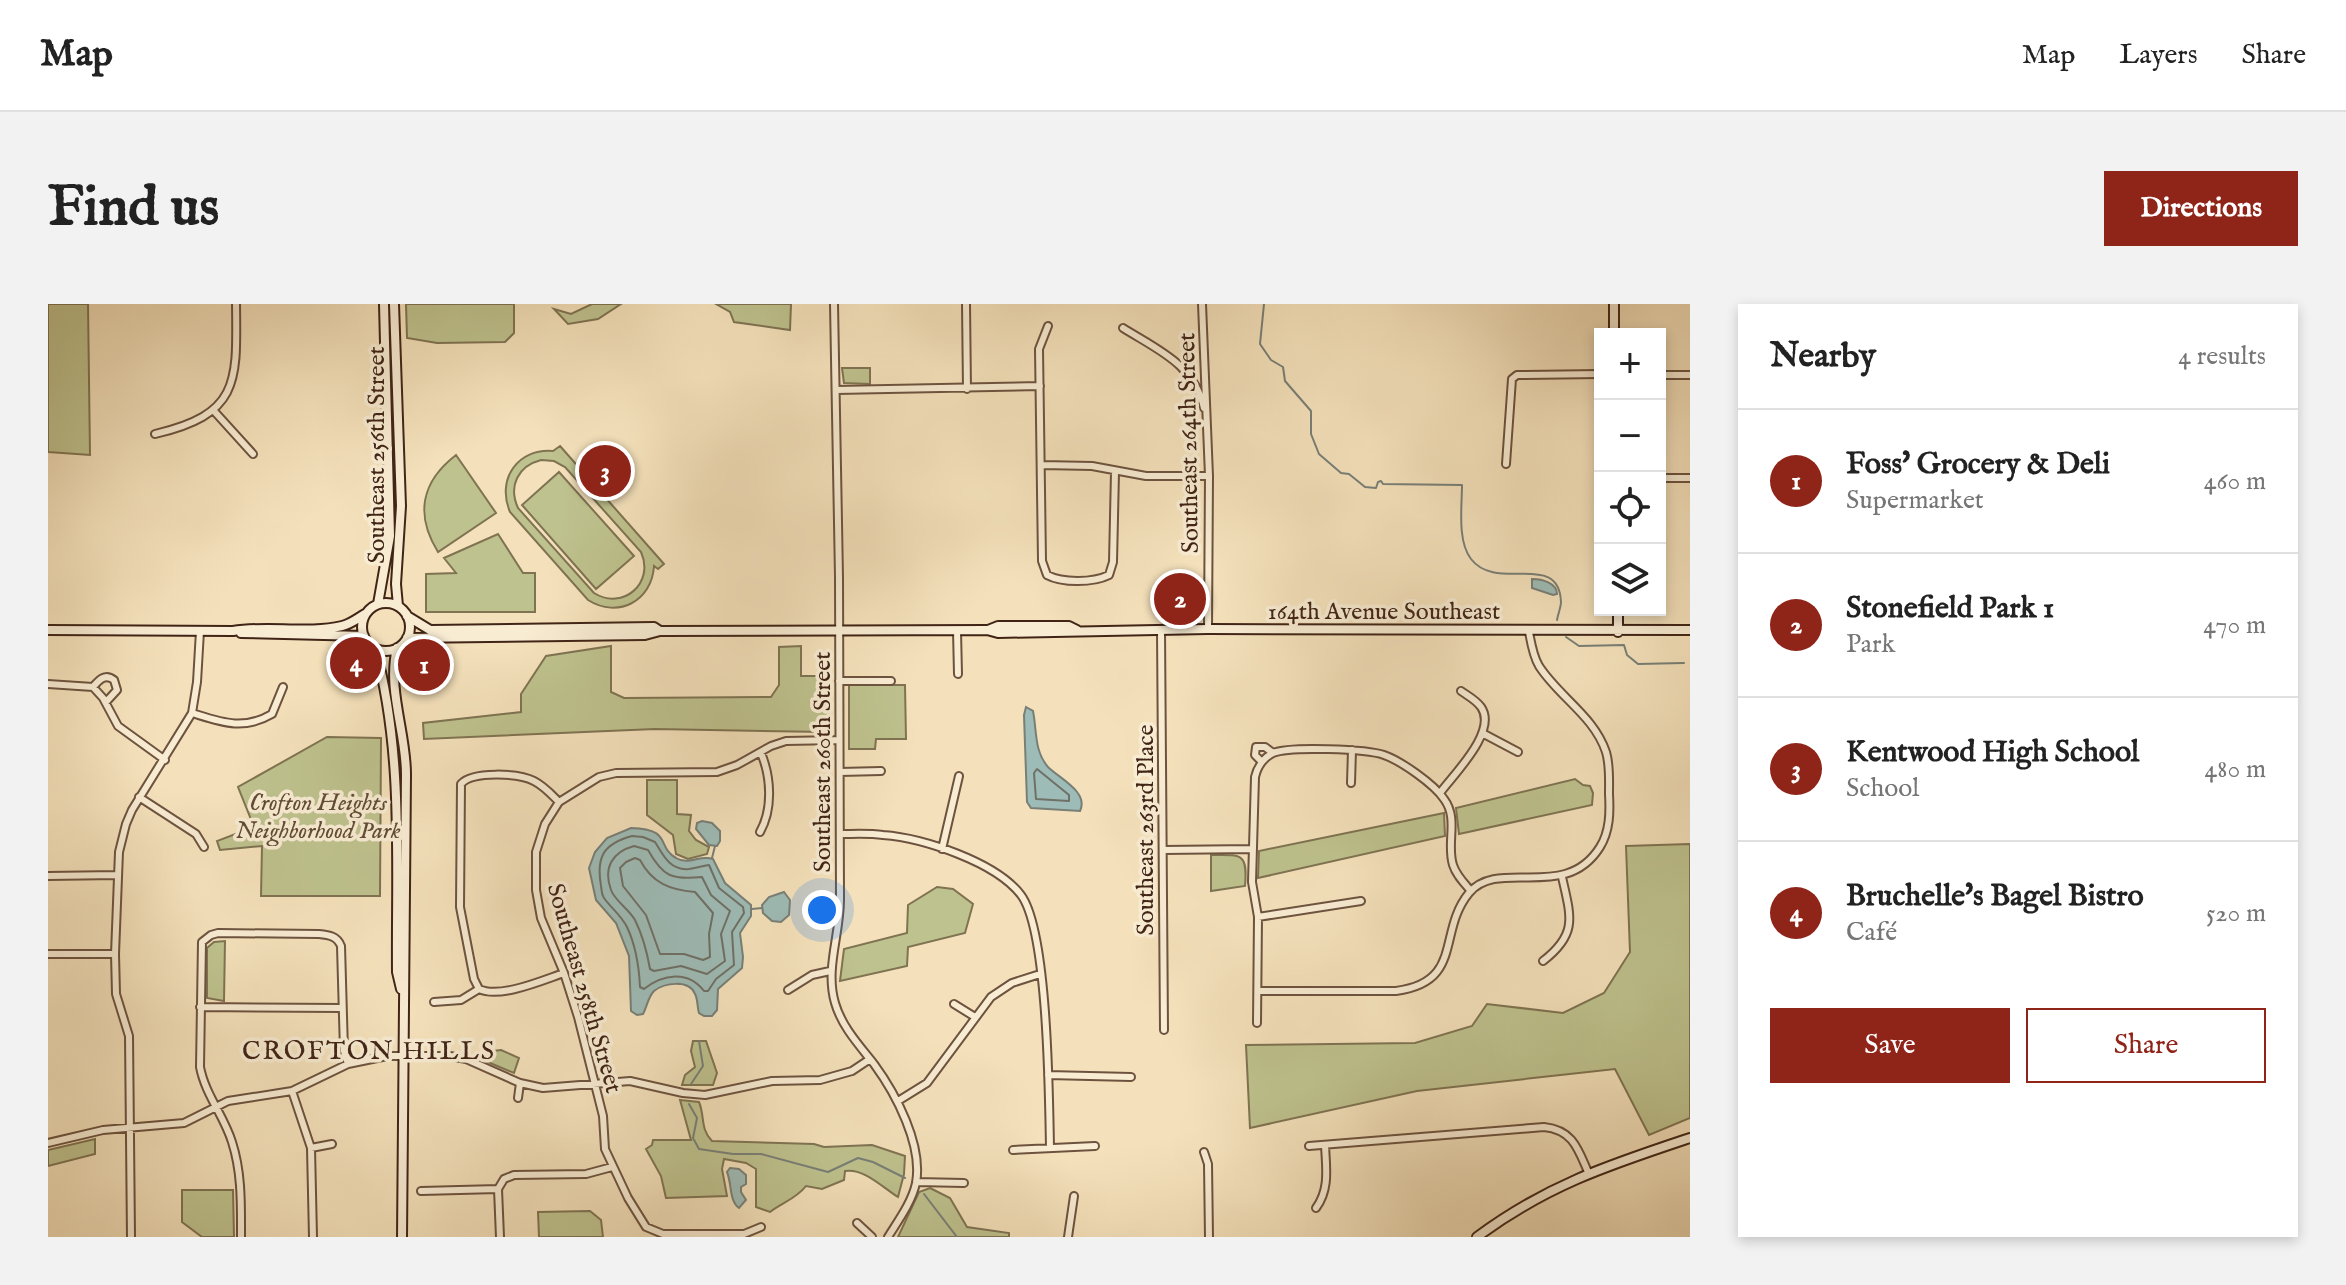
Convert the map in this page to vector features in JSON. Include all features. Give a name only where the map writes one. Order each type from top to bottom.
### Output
[{"type":"street","points":[[155,434],[192,424],[214,411],[226,395],[233,377],[237,351],[236,304]]},
{"type":"street","name":"Southeast 256th Street","points":[[378,604],[390,536],[384,304]]},
{"type":"street","name":"Southeast 256th Street","points":[[394,304],[401,536],[396,584],[398,606]]},
{"type":"street","name":"Southeast 260th Street","points":[[834,304],[840,911],[830,971],[838,1013],[898,1101],[910,1132],[916,1182],[902,1217],[888,1237]]},
{"type":"street","points":[[966,304],[967,389]]},
{"type":"street","name":"Southeast 264th Street","points":[[1202,304],[1209,476],[1208,629]]},
{"type":"street","points":[[1614,304],[1614,328]]},
{"type":"street","points":[[1048,326],[1039,349],[1042,561],[1047,575],[1056,580],[1100,579],[1109,575],[1113,562],[1115,472]]},
{"type":"street","points":[[1123,328],[1148,341],[1195,381],[1208,423]]},
{"type":"street","points":[[1506,464],[1512,379],[1517,375],[1594,374]]},
{"type":"street","points":[[1666,375],[1690,375]]},
{"type":"street","points":[[836,390],[1040,386]]},
{"type":"street","points":[[214,411],[253,454]]},
{"type":"street","points":[[389,460],[400,471]]},
{"type":"street","points":[[1042,465],[1092,466],[1146,476],[1209,476]]},
{"type":"street","points":[[1666,478],[1690,478]]},
{"type":"street","points":[[48,630],[233,631],[332,627],[348,624],[378,604],[392,603],[407,616],[407,638],[397,648],[375,648]]},
{"type":"street","points":[[365,614],[362,621],[364,636],[375,648],[394,751],[397,972],[402,992]]},
{"type":"street","name":"164th Avenue Southeast","points":[[407,616],[430,630],[654,627],[660,631]]},
{"type":"street","points":[[1618,616],[1618,632]]},
{"type":"street","name":"Southeast 263rd Place","points":[[1161,630],[1164,1030]]},
{"type":"street","name":"164th Avenue Southeast","points":[[407,638],[645,635],[660,631],[1690,630]]},
{"type":"street","points":[[131,1237],[129,1036],[116,994],[117,875],[121,838],[139,797],[192,713],[200,631]]},
{"type":"street","points":[[233,631],[252,635],[364,636]]},
{"type":"street","points":[[957,631],[958,674]]},
{"type":"street","points":[[1258,991],[1396,991],[1418,987],[1440,971],[1456,919],[1471,891],[1497,879],[1562,877],[1593,857],[1609,826],[1606,754],[1590,722],[1538,664],[1529,632]]},
{"type":"street","points":[[397,648],[393,664],[394,681],[406,761],[402,1237]]},
{"type":"street","points":[[93,687],[102,677],[114,680],[117,690],[106,702]]},
{"type":"street","points":[[839,681],[891,681]]},
{"type":"street","points":[[48,684],[93,687],[106,702],[118,726],[165,760]]},
{"type":"street","points":[[192,713],[228,725],[249,724],[272,714],[283,687]]},
{"type":"street","points":[[1440,793],[1484,734],[1484,714],[1480,706],[1461,691]]},
{"type":"street","points":[[1484,734],[1518,752]]},
{"type":"street","points":[[564,973],[501,992],[487,993],[479,989],[474,979],[460,907],[460,789],[463,780],[476,775],[521,777],[543,787],[559,802],[589,782],[608,775],[717,772],[786,741],[839,740]]},
{"type":"street","points":[[1262,762],[1255,755],[1256,747],[1265,747],[1271,754]]},
{"type":"street","points":[[1257,1023],[1258,917],[1252,882],[1255,777],[1262,762],[1271,754],[1286,750],[1352,750],[1383,754],[1393,759],[1440,793],[1451,813],[1452,862],[1471,891]]},
{"type":"street","points":[[1351,783],[1352,750]]},
{"type":"street","points":[[760,832],[768,811],[768,774],[761,753]]},
{"type":"street","points":[[840,772],[881,771]]},
{"type":"street","points":[[942,849],[959,776]]},
{"type":"street","points":[[139,797],[196,834],[204,847]]},
{"type":"street","name":"Southeast 258th Street","points":[[559,802],[541,832],[536,852],[535,875],[541,918],[564,973],[596,1083],[603,1116],[605,1149],[612,1167],[646,1227],[663,1234],[744,1234],[761,1227]]},
{"type":"street","points":[[840,834],[882,834],[942,849],[1001,874],[1022,895],[1035,928],[1048,1075],[1050,1148]]},
{"type":"street","points":[[1163,850],[1253,849]]},
{"type":"street","points":[[48,876],[117,875]]},
{"type":"street","points":[[1543,961],[1562,947],[1568,934],[1570,921],[1562,877]]},
{"type":"street","points":[[1258,917],[1361,901]]},
{"type":"street","points":[[241,1237],[240,1175],[232,1140],[203,1082],[200,1067],[200,949],[204,939],[218,933],[319,934],[333,937],[341,946],[344,1051],[348,1064]]},
{"type":"street","points":[[48,954],[115,954]]},
{"type":"street","points":[[788,990],[812,975],[830,971]]},
{"type":"street","points":[[898,1101],[927,1083],[991,997],[1040,974]]},
{"type":"street","points":[[434,1002],[461,1000],[479,989]]},
{"type":"street","points":[[954,1004],[975,1017]]},
{"type":"street","points":[[200,1007],[342,1008]]},
{"type":"street","points":[[48,1143],[103,1130],[184,1123],[228,1101],[292,1091],[348,1064],[402,1055],[466,1059],[520,1083],[543,1088],[630,1081],[705,1095],[772,1081],[820,1080],[852,1071],[870,1059]]},
{"type":"street","points":[[1048,1075],[1131,1077]]},
{"type":"street","points":[[518,1098],[520,1083]]},
{"type":"street","points":[[292,1091],[311,1148],[313,1237]]},
{"type":"street","points":[[1309,1146],[1544,1127],[1562,1131],[1571,1137],[1588,1172]]},
{"type":"street","points":[[1477,1237],[1507,1215],[1588,1172],[1690,1138]]},
{"type":"street","points":[[311,1148],[332,1144]]},
{"type":"street","points":[[1316,1208],[1326,1187],[1325,1145]]},
{"type":"street","points":[[1013,1150],[1095,1146]]},
{"type":"street","points":[[1204,1152],[1208,1164],[1209,1237]]},
{"type":"street","points":[[500,1237],[498,1189],[504,1179],[514,1175],[586,1174],[612,1167]]},
{"type":"street","points":[[916,1182],[964,1183]]},
{"type":"street","points":[[421,1191],[498,1189]]},
{"type":"street","points":[[1068,1237],[1074,1196]]},
{"type":"street","points":[[857,1223],[872,1237]]},
{"type":"green space","points":[[48,304],[88,304],[90,455],[48,452]]},
{"type":"green space","points":[[406,304],[514,304],[514,333],[505,342],[437,343],[407,338]]},
{"type":"green space","points":[[592,304],[621,304],[598,319],[568,324],[554,309],[571,314]]},
{"type":"green space","points":[[716,304],[791,304],[790,330],[734,322],[730,312]]},
{"type":"green space","points":[[842,368],[870,368],[870,384],[844,383]]},
{"type":"green space","points":[[560,446],[664,564],[658,569],[654,566],[647,589],[632,603],[611,608],[588,600],[510,512],[506,488],[513,468],[530,455],[553,451]],"holes":[[[541,460],[554,461],[565,467],[641,552],[644,574],[634,591],[616,599],[594,593],[518,508],[514,492],[521,472]]]},
{"type":"green space","points":[[456,455],[496,513],[438,552],[426,525],[425,500],[435,476]]},
{"type":"green space","points":[[559,472],[634,556],[596,589],[522,505]]},
{"type":"green space","points":[[498,534],[523,573],[535,573],[535,612],[426,612],[426,574],[456,573],[444,558]]},
{"type":"green space","points":[[1162,583],[1199,583],[1199,615],[1162,616]]},
{"type":"green space","points":[[611,646],[611,692],[624,698],[771,697],[779,685],[779,647],[801,646],[801,676],[829,676],[829,726],[825,732],[655,729],[424,739],[423,723],[521,712],[521,694],[546,656]]},
{"type":"green space","points":[[849,685],[905,685],[906,739],[876,739],[875,749],[849,749]]},
{"type":"green space","name":"Crofton Heights Neighborhood Park","points":[[327,737],[381,738],[380,896],[261,896],[262,846],[220,850],[217,841],[254,827],[238,787]]},
{"type":"green space","points":[[1575,779],[1590,786],[1592,805],[1459,834],[1456,808]]},
{"type":"green space","points":[[647,780],[677,780],[677,814],[691,815],[689,831],[696,840],[709,847],[707,854],[688,859],[676,854],[673,835],[647,815]]},
{"type":"green space","points":[[1444,813],[1445,836],[1258,878],[1259,851]]},
{"type":"green space","points":[[1690,844],[1690,1118],[1649,1135],[1615,1069],[1417,1091],[1250,1128],[1246,1045],[1415,1043],[1472,1026],[1487,1004],[1563,1013],[1604,993],[1630,952],[1626,846]]},
{"type":"green space","points":[[1211,855],[1240,858],[1245,867],[1245,886],[1211,891]]},
{"type":"green space","points":[[937,887],[953,889],[973,904],[965,933],[908,947],[907,966],[840,981],[844,949],[907,933],[908,905]]},
{"type":"green space","points":[[225,941],[224,1001],[207,998],[207,948],[214,942]]},
{"type":"green space","points":[[693,1041],[706,1041],[717,1073],[713,1085],[682,1085],[685,1075],[695,1067],[691,1051]]},
{"type":"green space","points":[[501,1050],[519,1058],[514,1073],[483,1060],[484,1052]]},
{"type":"green space","points":[[680,1100],[699,1102],[706,1132],[712,1141],[814,1144],[824,1147],[872,1145],[905,1156],[898,1197],[866,1175],[845,1171],[844,1180],[822,1189],[806,1186],[770,1212],[756,1207],[756,1169],[746,1163],[724,1159],[722,1169],[727,1196],[666,1198],[661,1176],[646,1149],[653,1140],[691,1140]]},
{"type":"green space","points":[[95,1139],[95,1154],[48,1166],[48,1150]]},
{"type":"green space","points":[[930,1188],[950,1198],[967,1227],[1009,1233],[1009,1237],[898,1237],[919,1192]]},
{"type":"green space","points":[[182,1190],[233,1190],[234,1237],[202,1237],[182,1222]]},
{"type":"green space","points":[[590,1211],[601,1220],[603,1237],[539,1237],[538,1212]]},
{"type":"water","points":[[1532,579],[1552,584],[1557,594],[1532,588]]},
{"type":"water","points":[[1026,707],[1033,711],[1038,748],[1044,761],[1077,792],[1082,804],[1080,811],[1031,808],[1027,802]]},
{"type":"water","points":[[697,823],[712,823],[720,831],[717,846],[709,845],[696,829]]},
{"type":"water","points":[[631,828],[658,835],[670,854],[681,860],[713,859],[725,883],[751,905],[751,916],[740,933],[742,968],[718,989],[717,1010],[712,1016],[699,1013],[692,989],[682,984],[664,986],[654,991],[643,1014],[637,1015],[631,1011],[629,956],[616,923],[596,900],[589,868],[595,852],[607,838]]},
{"type":"water","points":[[784,892],[790,900],[789,915],[781,922],[772,921],[763,913],[762,905],[769,897]]},
{"type":"water","points":[[730,1168],[739,1169],[746,1175],[746,1184],[741,1187],[741,1192],[746,1200],[739,1208],[732,1197],[727,1172]]},
{"type":"waterway","points":[[1264,304],[1260,344],[1271,360],[1283,367],[1285,381],[1311,411],[1311,434],[1319,454],[1341,473],[1349,474],[1365,487],[1376,488],[1381,481],[1383,484],[1462,485],[1462,533],[1471,559],[1482,568],[1496,573],[1550,578],[1558,587],[1561,602],[1557,620]]},
{"type":"waterway","points":[[1566,637],[1579,646],[1624,645],[1627,655],[1638,664],[1684,663]]},
{"type":"waterway","points":[[712,858],[715,846]]},
{"type":"waterway","points":[[752,909],[762,908]]},
{"type":"waterway","points":[[691,1084],[703,1066],[699,1041]]},
{"type":"waterway","points":[[689,1104],[697,1118],[693,1138],[699,1149],[761,1154],[828,1172],[858,1158],[905,1178]]},
{"type":"waterway","points":[[924,1194],[957,1237]]},
{"type":"place","name":"Kentwood High School","points":[[605,471]]},
{"type":"place","name":"Stonefield Park 1","points":[[1180,599]]},
{"type":"place","name":"Bruchelle's Bagel Bistro","points":[[356,663]]},
{"type":"place","name":"Foss' Grocery & Deli","points":[[424,665]]},
{"type":"district","name":"CROFTON HILLS","points":[[369,1050]]}]
